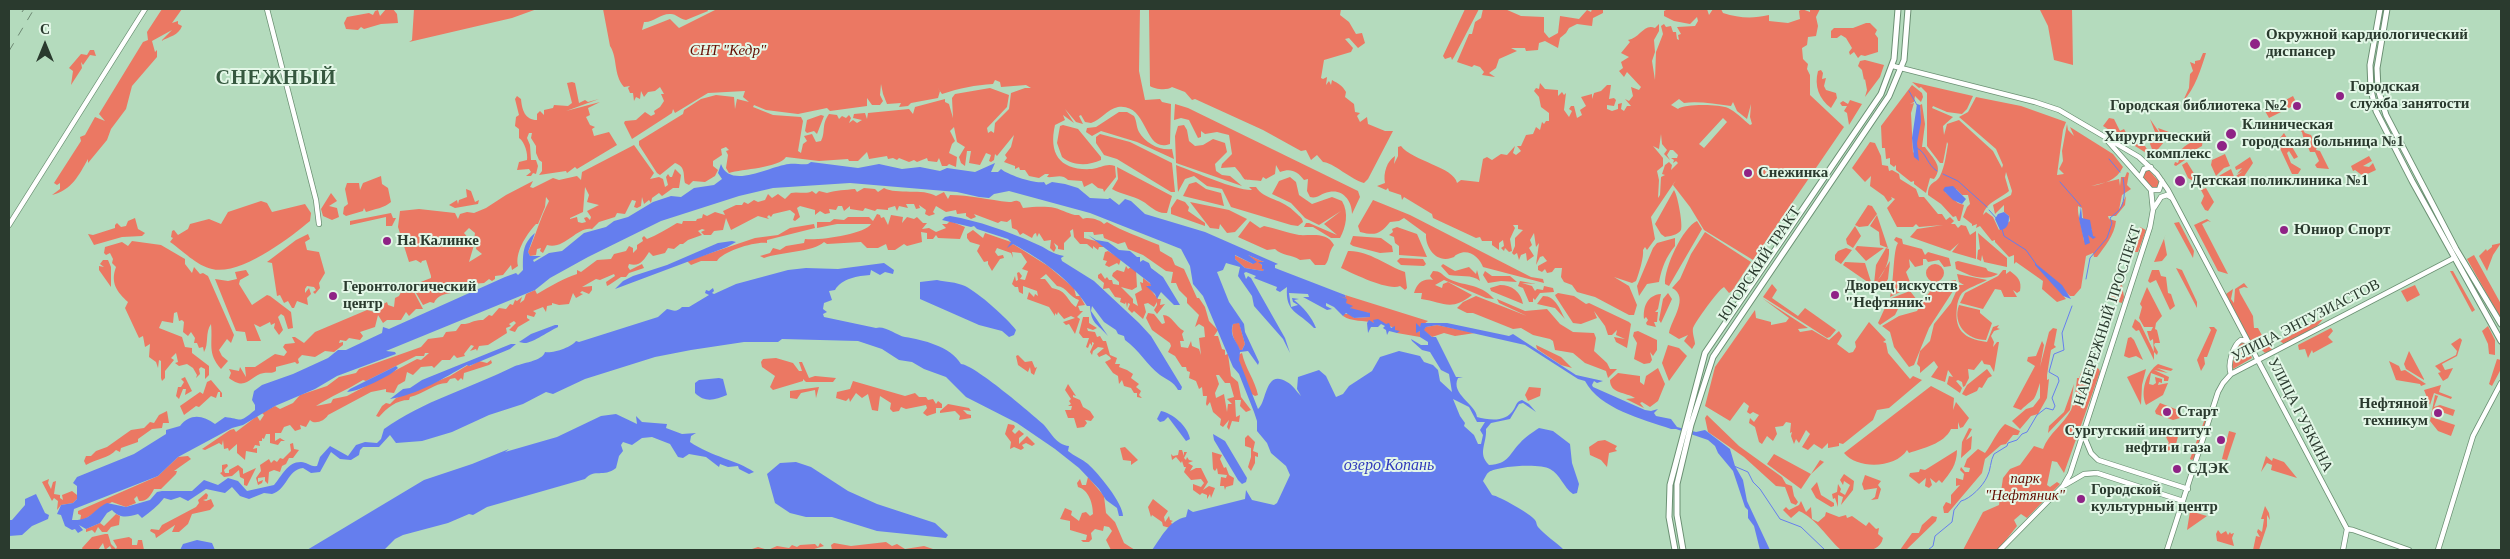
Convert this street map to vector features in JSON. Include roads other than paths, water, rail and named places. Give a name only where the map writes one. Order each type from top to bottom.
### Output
[{"type":"main road","points":[[9,225],[144,9]]},
{"type":"main road","points":[[267,9],[316,200],[319,224]]},
{"type":"main road","name":"ЮГОРСКИЙ ТРАКТ","points":[[1675,550],[1669,511],[1674,465],[1705,353],[1877,99],[1893,66],[1897,42],[1898,9]]},
{"type":"main road","name":"ЮГОРСКИЙ ТРАКТ","points":[[1683,550],[1676,515],[1677,484],[1680,465],[1712,357],[1876,117],[1902,69],[1908,9]]},
{"type":"main road","points":[[2380,9],[2370,65],[2374,104],[2407,173],[2501,341]]},
{"type":"main road","points":[[2387,9],[2377,68],[2381,102],[2414,171],[2460,255],[2501,324]]},
{"type":"main road","name":"УЛИЦА ГУБКИНА","points":[[1893,66],[2046,104],[2121,146],[2161,179],[2347,530]]},
{"type":"main road","points":[[2102,135],[2151,190],[2153,210]]},
{"type":"main road","points":[[2141,178],[2141,171],[2146,167],[2150,168]]},
{"type":"main road","points":[[2151,190],[2157,191],[2161,188],[2161,179]]},
{"type":"main road","points":[[2153,210],[2161,197],[2167,196],[2172,198]]},
{"type":"main road","name":"НАБЕРЕЖНЫЙ ПРОСПЕКТ","points":[[2000,550],[2063,486],[2070,474],[2141,256],[2153,210]]},
{"type":"main road","points":[[2454,258],[2460,255]]},
{"type":"main road","name":"УЛИЦА ЭНТУЗИАСТОВ","points":[[2167,550],[2221,386],[2231,374],[2454,258]]},
{"type":"main road","points":[[2231,374],[2229,364],[2237,344],[2241,340],[2247,341]]},
{"type":"main road","points":[[1705,353],[1712,357]]},
{"type":"main road","points":[[2438,550],[2473,436],[2500,386]]},
{"type":"main road","points":[[2083,432],[2091,453],[2098,460],[2188,489]]},
{"type":"main road","points":[[2063,486],[2084,474],[2097,473],[2184,501]]},
{"type":"main road","points":[[2343,550],[2347,530],[2353,530],[2409,550]]},
{"type":"water","points":[[1917,104],[1920,105],[1921,122],[1917,143],[1919,161],[1914,157],[1912,138]]},
{"type":"water","name":"озеро Копань","points":[[811,162],[858,168],[879,164],[902,169],[920,167],[940,171],[947,168],[975,172],[995,163],[991,172],[998,172],[1001,169],[1009,174],[1034,182],[1044,182],[1046,185],[1052,182],[1065,184],[1078,188],[1090,198],[1110,198],[1119,205],[1125,199],[1131,201],[1145,214],[1205,232],[1278,264],[1275,265],[1275,268],[1345,295],[1346,298],[1339,296],[1347,299],[1346,303],[1353,306],[1350,308],[1370,313],[1370,317],[1354,318],[1346,313],[1343,316],[1334,307],[1326,303],[1326,306],[1332,309],[1327,310],[1303,297],[1309,297],[1308,294],[1289,293],[1291,307],[1298,305],[1293,302],[1292,298],[1299,299],[1294,300],[1310,316],[1316,328],[1314,328],[1290,307],[1287,287],[1280,292],[1276,290],[1277,287],[1254,278],[1256,276],[1244,273],[1246,279],[1248,276],[1251,278],[1285,338],[1290,353],[1283,339],[1254,306],[1252,296],[1238,276],[1240,267],[1226,263],[1223,270],[1217,272],[1229,302],[1244,324],[1245,332],[1259,362],[1258,365],[1248,351],[1240,352],[1239,360],[1258,409],[1274,379],[1280,379],[1289,383],[1301,396],[1297,389],[1298,377],[1319,370],[1326,376],[1336,397],[1343,394],[1349,386],[1372,371],[1380,357],[1399,351],[1420,356],[1424,362],[1433,365],[1438,370],[1440,381],[1452,392],[1449,374],[1441,370],[1430,352],[1422,350],[1412,341],[1411,339],[1421,345],[1428,345],[1428,342],[1420,337],[1420,331],[1416,333],[1416,323],[1420,327],[1421,323],[1447,323],[1509,336],[1513,334],[1576,375],[1603,381],[1597,383],[1594,381],[1593,387],[1645,410],[1658,409],[1654,413],[1656,416],[1671,419],[1677,427],[1696,432],[1705,430],[1730,449],[1735,466],[1743,480],[1747,501],[1770,550],[1760,550],[1754,526],[1748,518],[1748,510],[1745,507],[1733,471],[1718,453],[1715,446],[1708,440],[1647,421],[1611,406],[1592,391],[1585,381],[1578,379],[1525,345],[1437,325],[1426,327],[1424,330],[1432,337],[1436,337],[1456,377],[1463,377],[1458,378],[1457,389],[1476,412],[1477,417],[1497,419],[1507,417],[1518,402],[1522,400],[1529,404],[1536,412],[1523,403],[1519,404],[1510,419],[1491,423],[1486,429],[1483,452],[1485,461],[1489,465],[1501,463],[1508,458],[1522,441],[1539,428],[1553,431],[1570,444],[1572,463],[1579,484],[1577,493],[1573,494],[1550,469],[1538,466],[1501,468],[1488,473],[1483,481],[1492,495],[1501,498],[1532,517],[1536,521],[1537,526],[1564,550],[1152,550],[1170,526],[1186,517],[1188,509],[1193,512],[1245,499],[1246,490],[1252,500],[1274,505],[1277,503],[1290,475],[1286,466],[1271,453],[1267,443],[1257,431],[1257,421],[1239,374],[1233,367],[1203,296],[1193,284],[1190,266],[1181,249],[1090,213],[1009,191],[994,194],[989,198],[957,192],[850,183],[773,188],[739,196],[661,221],[588,257],[550,278],[535,290],[386,351],[395,352],[396,354],[337,376],[315,389],[275,406],[243,425],[232,428],[178,457],[158,476],[74,509],[72,520],[84,519],[107,503],[126,507],[150,500],[157,492],[192,491],[204,480],[218,485],[228,478],[238,481],[247,491],[274,485],[292,464],[301,462],[317,466],[320,457],[330,446],[348,456],[356,445],[365,442],[377,443],[381,439],[384,429],[415,410],[513,367],[536,360],[545,352],[562,350],[576,341],[579,342],[658,317],[667,309],[676,311],[682,307],[689,307],[709,295],[705,293],[706,290],[709,291],[713,288],[714,291],[712,293],[714,294],[736,284],[788,270],[806,268],[838,269],[884,263],[894,270],[893,274],[885,272],[880,275],[871,270],[870,275],[851,278],[835,290],[829,291],[832,300],[824,303],[823,309],[827,312],[823,314],[824,317],[883,328],[901,336],[943,348],[961,364],[989,380],[1015,400],[1043,424],[1057,441],[1069,446],[1068,451],[1088,464],[1115,496],[1123,516],[1119,516],[1117,508],[1106,500],[1099,489],[1079,468],[1055,449],[1017,423],[966,397],[946,377],[924,369],[912,362],[899,360],[882,349],[858,341],[782,339],[778,342],[744,342],[655,357],[585,379],[553,394],[546,392],[523,404],[489,415],[452,432],[422,441],[396,443],[390,435],[379,447],[363,447],[359,455],[351,460],[340,459],[331,452],[320,472],[311,473],[303,468],[298,470],[290,476],[281,489],[272,494],[264,493],[249,499],[240,496],[232,487],[225,493],[206,489],[188,501],[180,497],[171,500],[164,498],[142,518],[138,514],[121,516],[112,510],[107,513],[100,523],[86,529],[79,525],[83,530],[78,533],[75,529],[72,530],[65,526],[61,515],[57,514],[61,505],[73,503],[77,499],[77,486],[73,483],[77,477],[134,454],[166,434],[166,430],[180,426],[192,417],[201,417],[215,424],[225,417],[243,419],[255,410],[252,400],[254,391],[262,385],[293,374],[328,358],[338,350],[346,350],[382,333],[383,327],[389,329],[505,277],[516,273],[518,275],[523,270],[525,245],[535,233],[528,252],[530,256],[541,256],[533,260],[534,262],[549,253],[562,251],[584,233],[606,227],[614,221],[628,217],[653,202],[671,196],[681,197],[694,188],[714,185],[722,179],[718,173],[721,164],[726,172],[741,176],[789,164],[808,164]],"holes":[[[1235,255],[1253,264],[1257,262],[1248,255],[1264,262],[1258,262],[1262,265],[1263,271],[1245,268],[1235,259]],[[1239,323],[1245,344],[1242,350],[1240,350],[1233,335],[1233,324]],[[1453,399],[1469,407],[1477,422],[1485,422],[1480,430],[1483,435],[1481,444],[1478,444],[1474,435],[1464,426],[1465,423]]]},
{"type":"water","points":[[1953,186],[1966,199],[1962,204],[1953,200],[1943,190],[1945,187]]},
{"type":"water","points":[[2081,206],[2082,218],[2090,220],[2093,236],[2096,237],[2093,239],[2088,235],[2090,243],[2085,245],[2079,219]]},
{"type":"water","points":[[2004,212],[2009,216],[2008,223],[2005,228],[2000,230],[1995,219],[1998,214]]},
{"type":"water","points":[[950,216],[1003,231],[1064,256],[1061,258],[1062,261],[1094,281],[1151,336],[1182,387],[1181,390],[1178,390],[1172,383],[1155,371],[1135,348],[1125,340],[1124,336],[1118,334],[1116,330],[1104,322],[1092,306],[1091,311],[1108,336],[1093,320],[1091,312],[1090,306],[1087,306],[1072,287],[1054,271],[1013,244],[1007,248],[1011,242],[1008,239],[977,229],[974,226],[971,227],[942,220]]},
{"type":"water","points":[[1088,235],[1096,240],[1108,242],[1119,250],[1130,251],[1137,257],[1140,257],[1140,262],[1143,260],[1149,263],[1151,268],[1163,277],[1180,305],[1174,305],[1161,292],[1157,299],[1155,294],[1146,286],[1151,286],[1150,283]]},
{"type":"water","points":[[736,242],[615,289],[623,281],[633,276],[667,265],[718,243]]},
{"type":"water","points":[[2035,263],[2062,285],[2071,299],[2063,296]]},
{"type":"water","points":[[937,280],[965,286],[978,294],[1012,325],[1016,330],[1014,335],[1009,337],[1002,331],[979,325],[920,299],[920,282]]},
{"type":"water","points":[[1378,319],[1386,324],[1389,323],[1391,328],[1395,326],[1395,330],[1400,331],[1397,333],[1389,331],[1387,335],[1386,330],[1383,328],[1385,326],[1381,324],[1378,327],[1371,327],[1368,333],[1367,323],[1369,320],[1374,323],[1373,320]]},
{"type":"water","points":[[558,325],[558,327],[536,339],[527,343],[519,342],[531,334]]},
{"type":"water","points":[[511,344],[516,344],[510,349],[469,366],[467,365],[420,390],[390,399],[403,389],[410,388],[422,380]]},
{"type":"water","points":[[396,366],[398,368],[394,371],[366,387],[347,392],[350,389]]},
{"type":"water","points":[[723,379],[727,395],[710,400],[695,393],[695,383],[699,380]]},
{"type":"water","points":[[1161,411],[1170,414],[1179,421],[1186,429],[1190,439],[1186,441],[1168,417],[1160,422],[1157,419]]},
{"type":"water","points":[[616,414],[637,424],[636,416],[642,422],[667,424],[666,428],[682,434],[696,433],[691,436],[690,442],[754,472],[749,474],[739,469],[738,466],[728,467],[720,464],[719,467],[706,457],[689,454],[683,458],[678,457],[670,444],[652,437],[642,438],[632,445],[623,442],[621,445],[623,451],[619,456],[616,468],[611,471],[592,474],[585,479],[487,507],[473,515],[469,514],[448,523],[403,535],[395,539],[384,550],[307,550],[424,480],[509,449],[505,452],[557,437],[601,416]]},
{"type":"water","points":[[1213,434],[1225,441],[1247,478],[1246,482],[1242,484],[1238,480],[1214,440]]},
{"type":"water","points":[[796,462],[811,467],[848,491],[877,504],[935,523],[948,535],[946,538],[877,531],[832,517],[806,517],[790,513],[775,503],[767,474],[780,463]]},
{"type":"water","points":[[36,494],[45,513],[49,515],[48,519],[32,526],[22,535],[9,536],[9,520],[12,520],[25,505],[25,499]]},
{"type":"water","points":[[197,540],[212,543],[215,550],[180,550],[183,544]]},
{"type":"waterway","points":[[1909,91],[1917,105]]},
{"type":"waterway","points":[[1917,148],[1937,171]]},
{"type":"waterway","points":[[2109,159],[2120,172]]},
{"type":"waterway","points":[[1943,174],[1958,181],[1987,207]]},
{"type":"waterway","points":[[2086,279],[2090,258],[2107,238],[2112,223],[2110,218],[2122,206],[2123,178]]},
{"type":"waterway","points":[[2060,182],[2081,206]]},
{"type":"waterway","points":[[1989,210],[1997,219]]},
{"type":"waterway","points":[[2002,229],[2004,236],[2026,250],[2036,264]]},
{"type":"waterway","points":[[1928,550],[1933,546],[1935,536],[1952,522],[1954,510],[1961,501],[1972,495],[1985,481],[1994,454],[2027,432],[2037,415],[2046,408],[2053,410],[2055,406],[2052,398],[2059,381],[2058,377],[2049,372],[2054,354],[2064,350],[2062,333],[2072,306]]},
{"type":"waterway","points":[[1734,466],[1748,472],[1780,519],[1801,527],[1825,550]]},
{"type":"railway","points":[[9,51],[34,9]]},
{"type":"place","name":"Окружной кардиологический диспансер","points":[[2255,44]]},
{"type":"place","name":"Городская служба занятости","points":[[2340,96]]},
{"type":"place","name":"Городская библиотека №2","points":[[2297,106]]},
{"type":"place","name":"Клиническая городская больница №1","points":[[2231,134]]},
{"type":"place","name":"Хирургический комплекс","points":[[2222,146]]},
{"type":"place","name":"Снежинка","points":[[1748,173]]},
{"type":"place","name":"Детская поликлиника №1","points":[[2180,181]]},
{"type":"place","name":"Юниор Спорт","points":[[2284,230]]},
{"type":"place","name":"На Калинке","points":[[387,241]]},
{"type":"place","name":"Дворец искусств \"Нефтяник\"","points":[[1835,295]]},
{"type":"place","name":"Геронтологический центр","points":[[333,296]]},
{"type":"place","name":"Старт","points":[[2167,412]]},
{"type":"place","name":"Нефтяной техникум","points":[[2438,413]]},
{"type":"place","name":"Сургутский институт нефти и газа","points":[[2221,440]]},
{"type":"place","name":"СДЭК","points":[[2177,469]]},
{"type":"place","name":"Городской культурный центр","points":[[2081,499]]},
{"type":"district","name":"СНЕЖНЫЙ","points":[[276,79]]},
{"type":"park label","name":"СНТ \"Кедр\"","points":[[728,51]]},
{"type":"park label","name":"парк \"Нефтяник\"","points":[[2025,488]]}]
